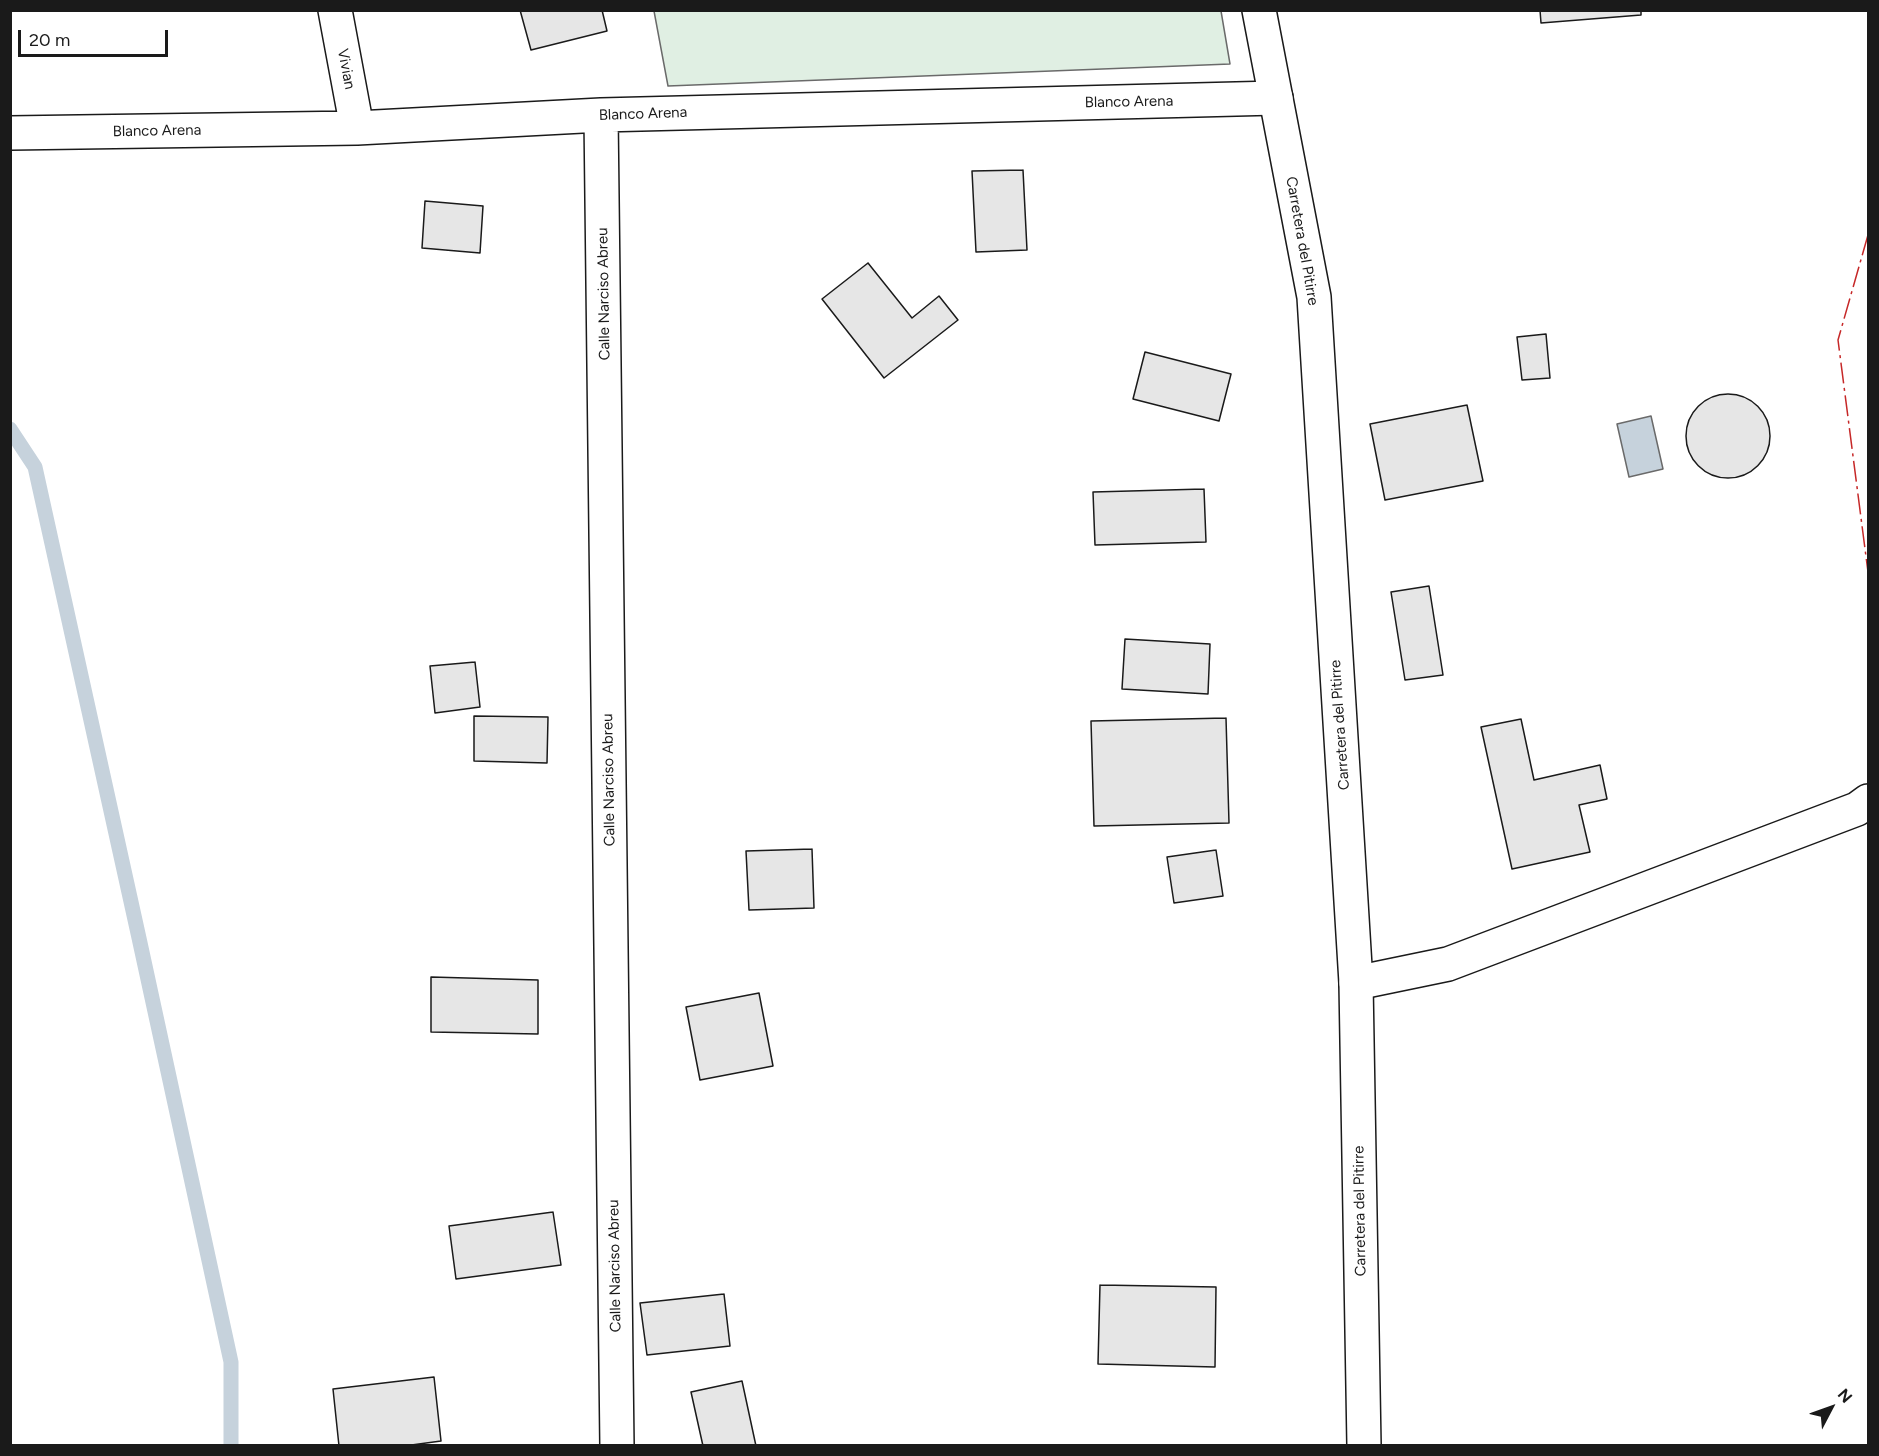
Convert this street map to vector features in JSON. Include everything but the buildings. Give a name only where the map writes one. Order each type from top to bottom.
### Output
[{"type":"street","name":"Vivian","points":[[335,10],[357,128]]},
{"type":"street","name":"Carretera del Pitirre","points":[[1259,10],[1314,297],[1356,983],[1364,1446]]},
{"type":"street","name":"Blanco Arena","points":[[10,133],[357,128],[602,115],[1276,98]]},
{"type":"street","name":"Calle Narciso Abreu","points":[[602,115],[617,1446]]},
{"type":"street","points":[[1356,983],[1448,964],[1857,809],[1869,801]]},
{"type":"green space","points":[[654,11],[1221,11],[1230,64],[668,86]]},
{"type":"shaded area","points":[[1651,416],[1663,469],[1629,477],[1617,424]]},
{"type":"waterway","points":[[10,429],[35,467],[139,938],[231,1362],[231,1446]]},
{"type":"power","points":[[1868,235],[1838,340],[1868,572]]}]
